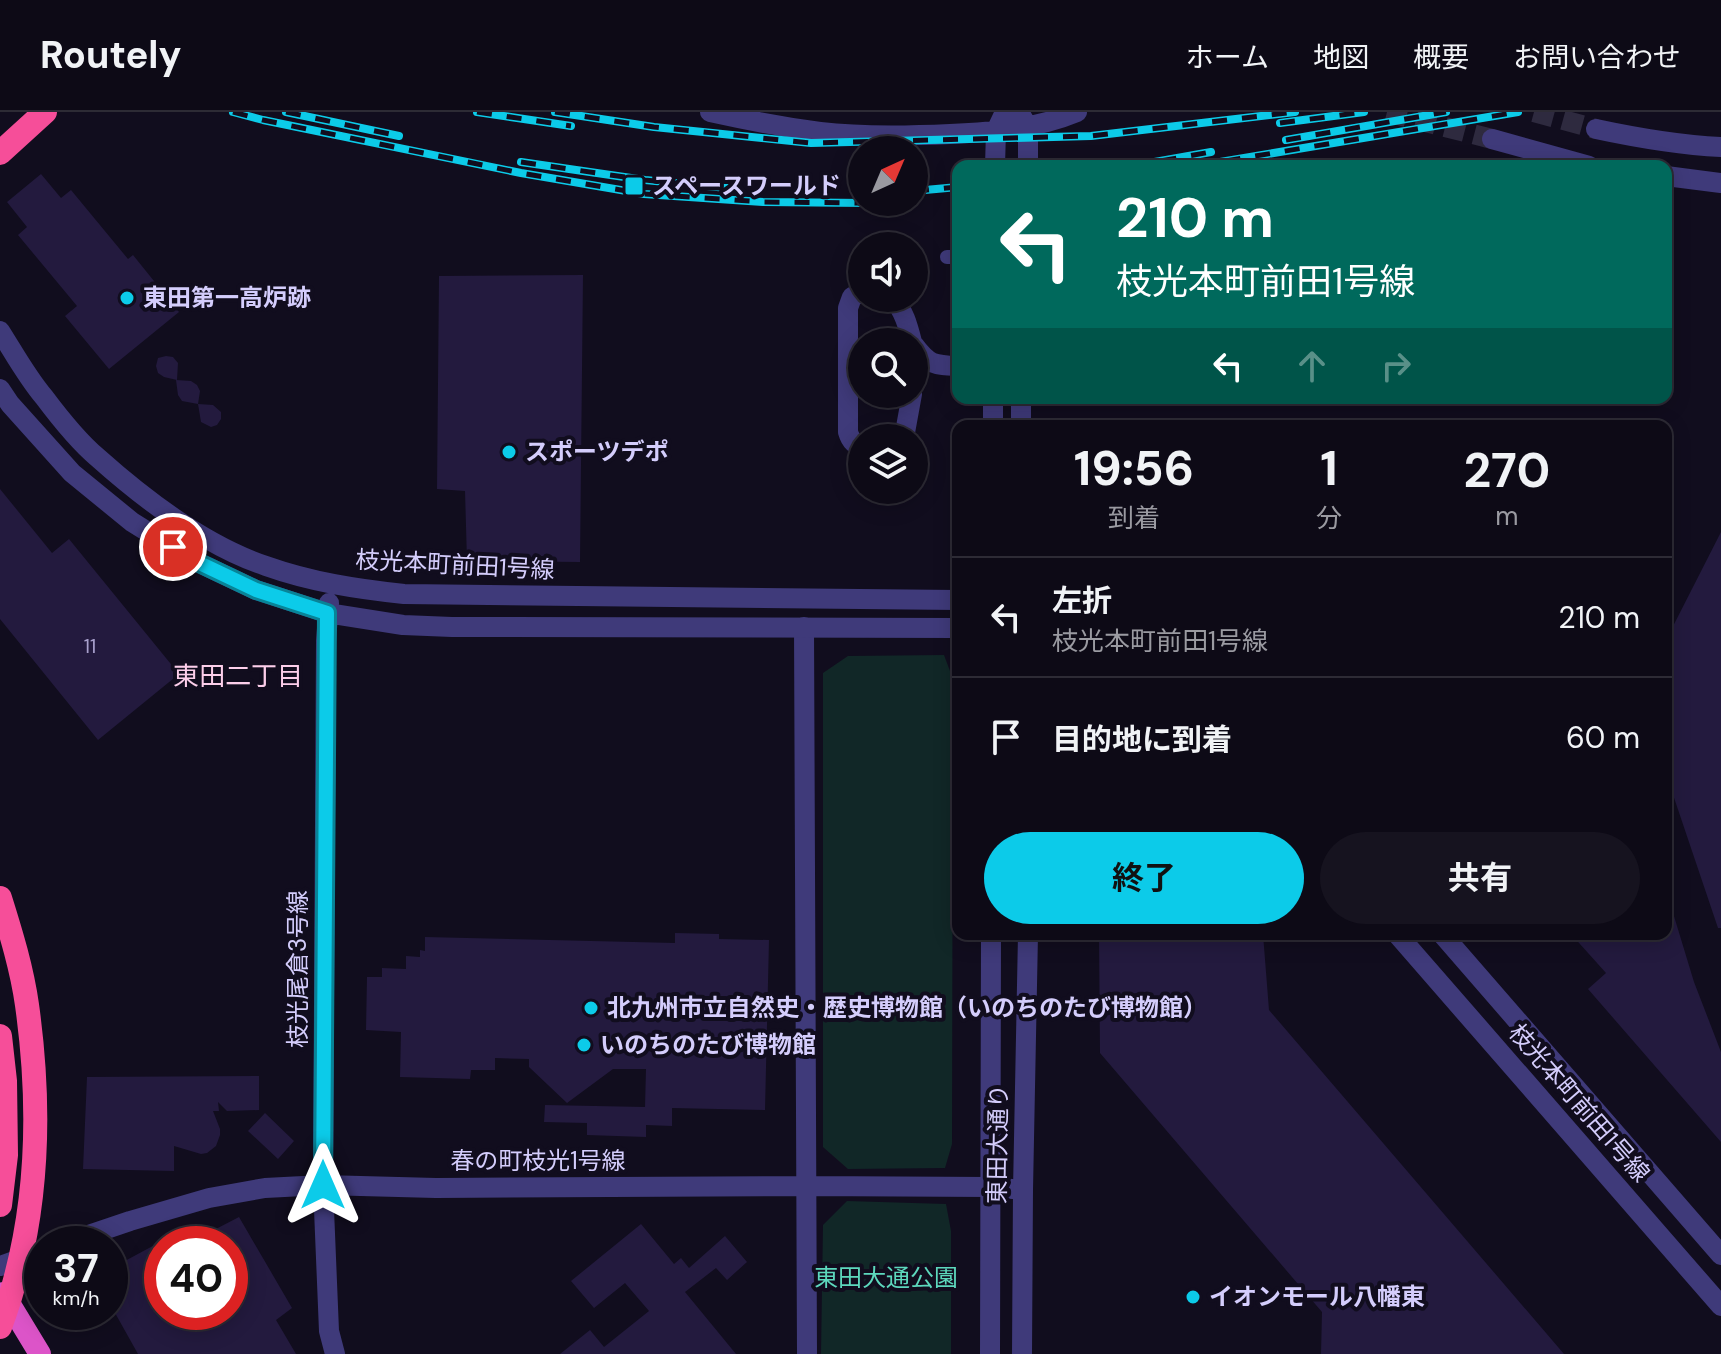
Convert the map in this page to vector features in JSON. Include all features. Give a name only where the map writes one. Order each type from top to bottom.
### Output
[{"type":"highway","points":[[0,134],[23,112]]},
{"type":"highway","points":[[0,153],[45,112]]},
{"type":"highway","points":[[0,898],[27,1004],[36,1135],[31,1200],[7,1320]]},
{"type":"highway","points":[[0,1036],[5,1081],[6,1155],[0,1205]]},
{"type":"highway","points":[[0,1289],[7,1320],[40,1354]]},
{"type":"street","points":[[710,112],[822,132],[897,136],[996,131],[1023,120],[1064,118],[1077,112]]},
{"type":"street","points":[[995,160],[996,131],[1005,112]]},
{"type":"street","points":[[1023,120],[1027,160]]},
{"type":"street","points":[[1596,129],[1691,146],[1721,147]]},
{"type":"street","points":[[1492,139],[1567,160]]},
{"type":"street","points":[[1672,177],[1721,183]]},
{"type":"street","points":[[848,312],[848,424]]},
{"type":"street","name":"枝光本町前田1号線","points":[[0,331],[42,396],[95,455],[205,538],[264,566],[333,584],[420,594],[952,600]]},
{"type":"street","points":[[928,359],[936,365],[952,366]]},
{"type":"street","points":[[928,372],[936,365]]},
{"type":"street","points":[[0,389],[72,473],[132,522],[193,560],[243,584],[327,613],[403,625],[452,627],[952,628]]},
{"type":"street","name":"枝光尾倉3号線","points":[[333,584],[327,613],[323,1185],[329,1331],[335,1354]]},
{"type":"street","points":[[804,627],[807,1354]]},
{"type":"street","name":"東田大通り","points":[[990,1354],[991,940]]},
{"type":"street","name":"東田大通り","points":[[1022,1354],[1028,940]]},
{"type":"street","name":"枝光本町前田1号線","points":[[1402,940],[1721,1306]]},
{"type":"street","name":"枝光本町前田1号線","points":[[1447,940],[1721,1255]]},
{"type":"street","name":"春の町枝光1号線","points":[[115,1226],[209,1198],[265,1188],[323,1185],[436,1188],[990,1187],[1023,1190]]},
{"type":"street","points":[[0,1266],[24,1257]]},
{"type":"street","points":[[7,1320],[28,1354]]},
{"type":"green space","points":[[944,655],[952,676],[952,1144],[945,1168],[848,1169],[823,1147],[823,673],[848,656]]},
{"type":"green space","name":"東田大通公園","points":[[847,1201],[946,1204],[951,1231],[951,1354],[821,1354],[823,1225]]},
{"type":"building","points":[[41,174],[61,198],[71,190],[128,259],[133,255],[179,312],[109,369],[65,316],[77,306],[18,235],[27,227],[7,202]]},
{"type":"building","name":"スポーツデポ","points":[[583,275],[580,562],[467,561],[465,491],[437,489],[439,276]]},
{"type":"building","points":[[173,357],[178,363],[177,380],[158,373],[158,358]]},
{"type":"building","points":[[176,380],[191,381],[197,385],[200,391],[198,404],[182,401]]},
{"type":"building","points":[[198,404],[213,405],[221,412],[217,425],[211,427],[201,422]]},
{"type":"building","points":[[0,489],[52,553],[69,539],[179,674],[98,740],[0,619]]},
{"type":"building","points":[[1721,532],[1721,928],[1718,928],[1672,792],[1672,628]]},
{"type":"building","points":[[1672,910],[1694,982],[1721,1052],[1721,1142],[1588,989],[1606,973],[1576,940],[1672,940]]},
{"type":"building","name":"いのちのたび博物館","points":[[675,933],[719,934],[719,939],[769,940],[765,1110],[672,1108],[672,1126],[646,1125],[646,1137],[587,1135],[587,1123],[544,1122],[545,1105],[645,1107],[646,1069],[613,1069],[567,1103],[529,1067],[529,1059],[495,1058],[495,1070],[471,1070],[470,1079],[400,1077],[401,1032],[366,1030],[367,977],[382,977],[382,968],[406,969],[406,956],[420,957],[420,950],[425,951],[425,937],[675,943]]},
{"type":"building","points":[[1099,940],[1263,940],[1269,1010],[1564,1354],[1321,1354],[1322,1312],[1100,1053]]},
{"type":"building","points":[[259,1076],[259,1110],[227,1111],[218,1102],[219,1111],[213,1111],[220,1129],[216,1146],[201,1154],[174,1146],[174,1171],[83,1169],[87,1077]]},
{"type":"building","points":[[265,1113],[294,1141],[278,1159],[248,1131]]},
{"type":"building","points":[[239,1217],[244,1226],[222,1226]]},
{"type":"building","points":[[641,1224],[674,1264],[681,1258],[689,1268],[725,1236],[747,1262],[727,1280],[716,1268],[685,1292],[736,1354],[560,1354],[590,1330],[604,1347],[649,1311],[625,1283],[594,1308],[571,1281]]},
{"type":"building","points":[[248,1232],[292,1308],[276,1320],[296,1354],[138,1354],[125,1330],[128,1330],[128,1259],[144,1251],[144,1330],[248,1330]]},
{"type":"tunnel","points":[[1387,112],[1492,139]]},
{"type":"tunnel","points":[[1534,112],[1596,129]]},
{"type":"railway","points":[[233,112],[521,173],[644,194],[763,202],[848,203]]},
{"type":"railway","points":[[286,112],[399,136]]},
{"type":"railway","points":[[477,112],[571,126]]},
{"type":"railway","points":[[555,112],[654,127],[811,143],[1091,136],[1295,112]]},
{"type":"railway","points":[[1280,123],[1364,112]]},
{"type":"railway","points":[[1286,140],[1446,112]]},
{"type":"railway","points":[[1232,160],[1518,112]]},
{"type":"railway","points":[[1166,160],[1211,152]]},
{"type":"railway","points":[[521,162],[727,188]]},
{"type":"railway","points":[[928,190],[952,188]]},
{"type":"place","name":"スペースワールド","points":[[634,186]]},
{"type":"place","name":"東田第一高炉跡","points":[[127,298]]},
{"type":"place","name":"スポーツデポ","points":[[509,452]]},
{"type":"place","name":"北九州市立自然史・歴史博物館（いのちのたび博物館）","points":[[591,1008]]},
{"type":"place","name":"いのちのたび博物館","points":[[584,1045]]},
{"type":"place","name":"イオンモール八幡東","points":[[1193,1297]]},
{"type":"district","name":"東田二丁目","points":[[238,676]]},
{"type":"route","points":[[173,547],[256,590],[327,613],[323,1185]]}]
